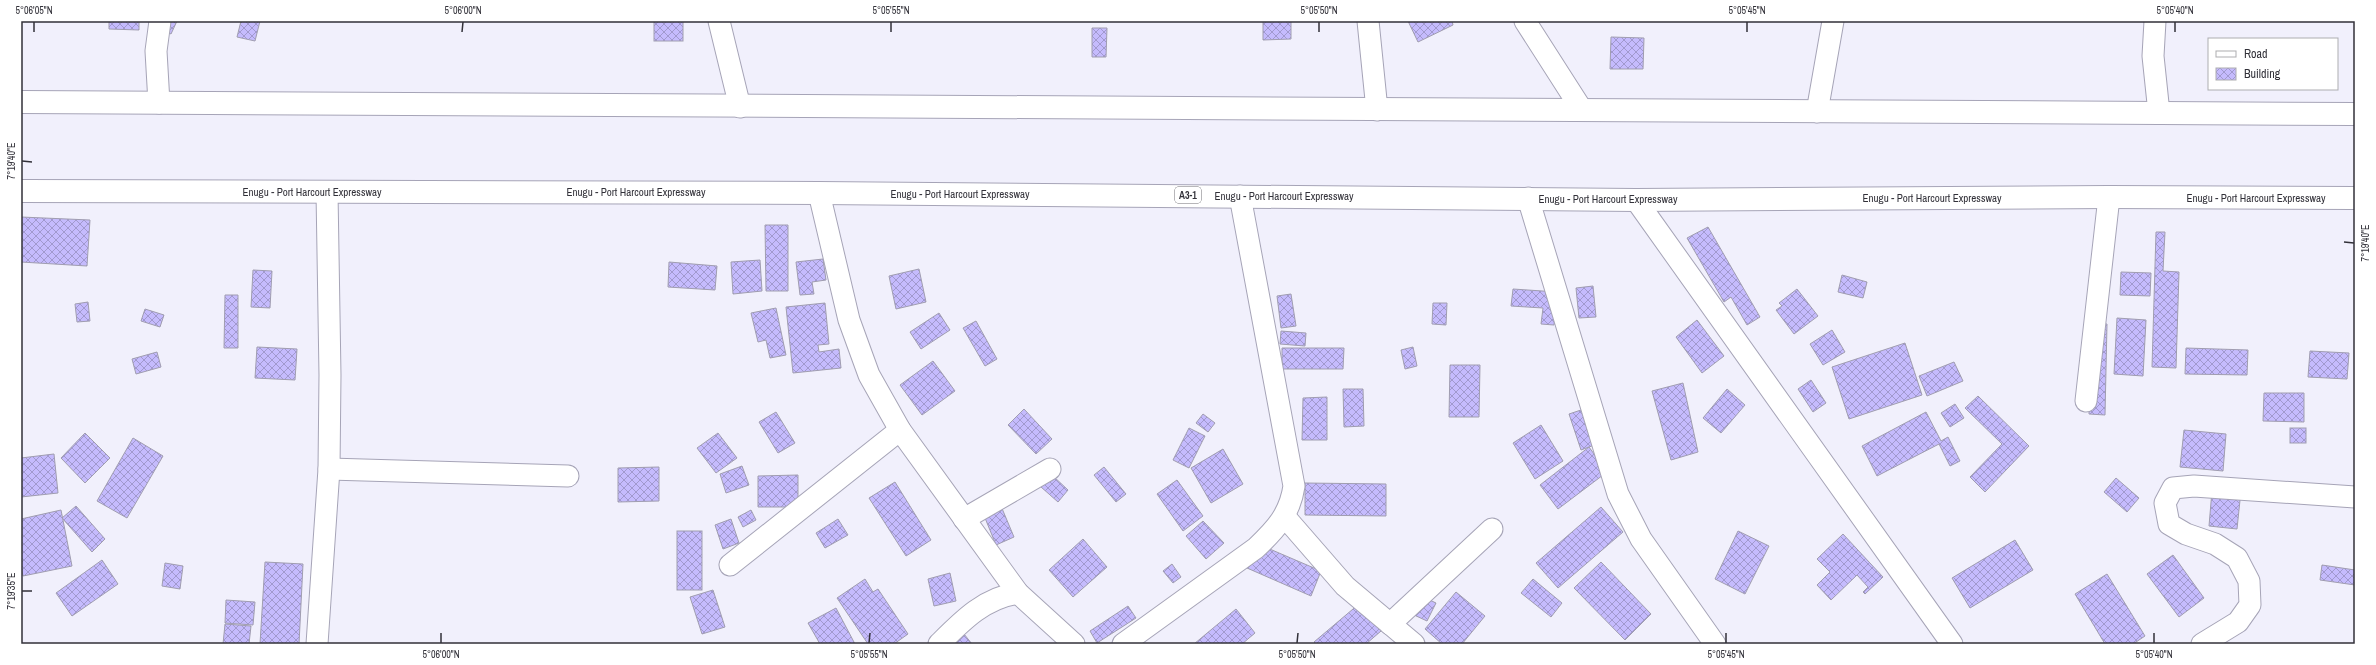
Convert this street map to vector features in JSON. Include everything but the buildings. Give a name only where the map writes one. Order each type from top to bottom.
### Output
[{"type":"highway","points":[[21,102],[740,107],[2355,114]]},
{"type":"highway","name":"Enugu - Port Harcourt Expressway","points":[[21,191],[819,193],[1636,200],[2109,197],[2355,198]]},
{"type":"street","points":[[159,103],[156,51],[160,21]]},
{"type":"street","points":[[719,21],[740,107]]},
{"type":"street","points":[[1368,21],[1377,110]]},
{"type":"street","points":[[1525,21],[1582,110]]},
{"type":"street","points":[[1817,112],[1833,21]]},
{"type":"street","points":[[2155,21],[2152,56],[2158,113]]},
{"type":"street","points":[[318,644],[329,469],[330,375],[327,192]]},
{"type":"street","points":[[819,193],[834,265],[849,320],[869,375],[900,430],[1018,593],[1074,644]]},
{"type":"street","points":[[1123,644],[1256,548],[1275,530],[1285,517],[1292,502],[1294,486],[1240,196]]},
{"type":"street","points":[[2086,401],[2109,197]]},
{"type":"street","points":[[1528,198],[1618,494],[1641,539],[1715,644]]},
{"type":"street","points":[[1636,200],[1950,643]]},
{"type":"street","points":[[730,564],[900,430]]},
{"type":"street","points":[[329,469],[568,476]]},
{"type":"street","points":[[964,519],[1050,469]]},
{"type":"street","points":[[2202,644],[2238,622],[2250,605],[2249,581],[2237,558],[2215,544],[2186,534],[2169,524],[2165,503],[2173,488],[2194,486],[2355,497]]},
{"type":"street","points":[[1285,517],[1345,586],[1414,644]]},
{"type":"street","points":[[1390,624],[1492,529]]},
{"type":"street","points":[[938,644],[963,621],[993,599],[1018,593]]}]
